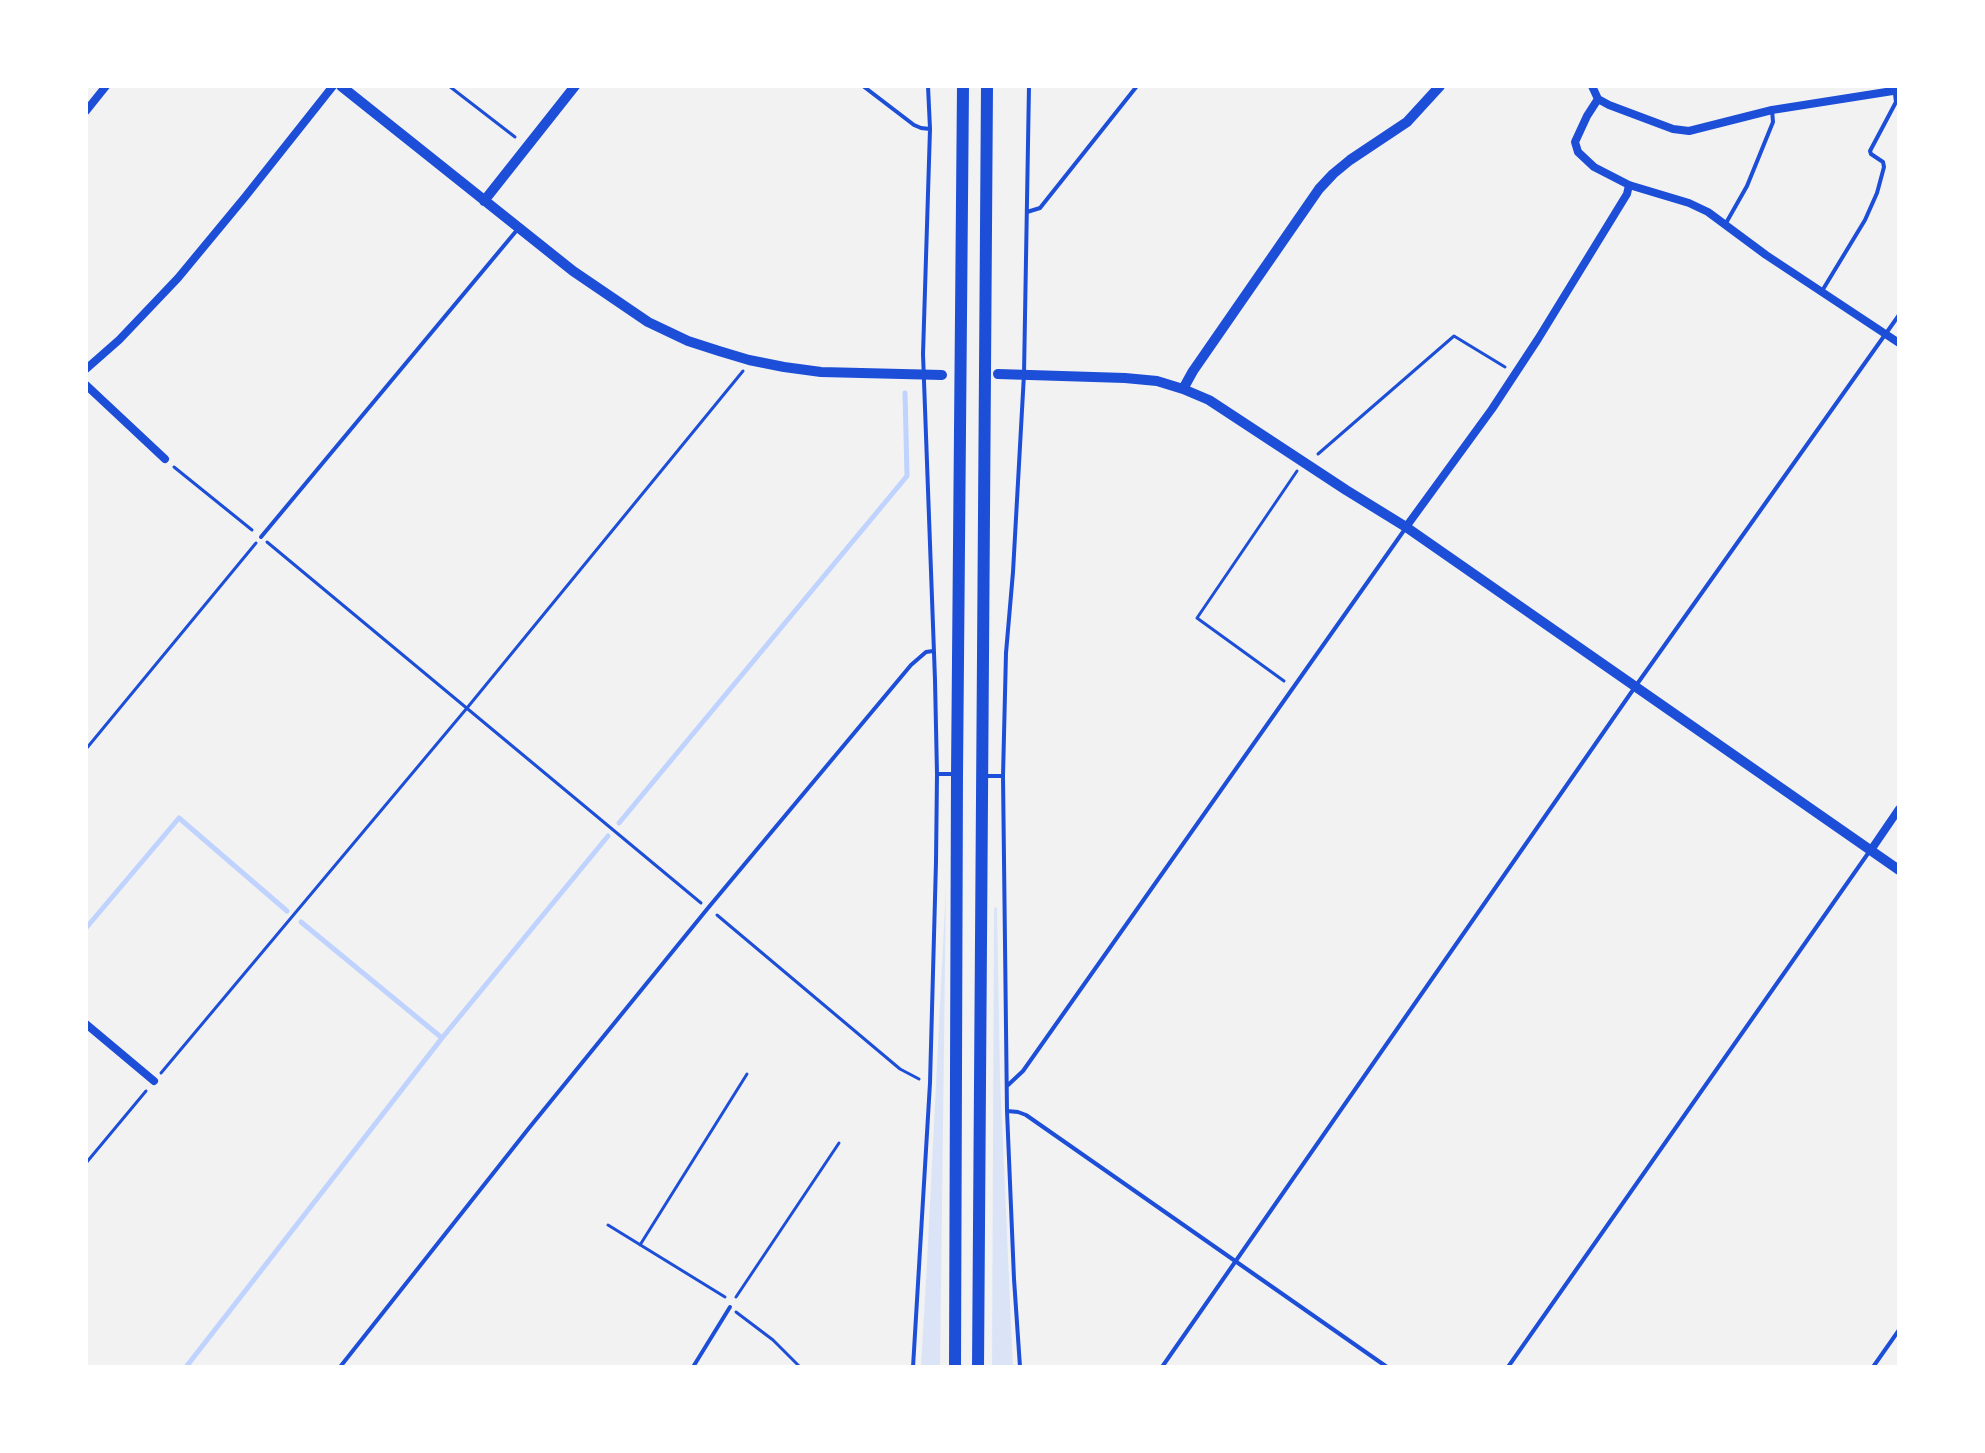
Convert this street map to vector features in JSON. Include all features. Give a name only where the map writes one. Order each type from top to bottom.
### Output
[{"type":"highway","points":[[955,1367],[963,86]]},
{"type":"highway","points":[[978,1367],[987,86]]},
{"type":"street","points":[[86,111],[106,86]]},
{"type":"street","points":[[86,369],[119,340],[178,278],[333,86]]},
{"type":"street","points":[[341,86],[573,271],[648,322],[688,341],[749,360],[821,372],[942,375]]},
{"type":"street","points":[[484,201],[575,86]]},
{"type":"street","points":[[1183,389],[1319,189],[1350,160],[1407,122],[1440,86]]},
{"type":"street","points":[[1593,86],[1598,99],[1673,129],[1689,131],[1772,110],[1896,89]]},
{"type":"street","points":[[1598,99],[1575,142],[1575,148],[1594,167],[1629,185],[1708,212],[1766,255],[1899,343]]},
{"type":"street","points":[[1406,527],[1492,409],[1538,339],[1627,194],[1629,185]]},
{"type":"street","points":[[998,374],[1157,381],[1209,400],[1406,527],[1899,870]]},
{"type":"street","points":[[86,385],[165,459]]},
{"type":"street","points":[[1871,850],[1899,809]]},
{"type":"street","points":[[86,1024],[154,1081]]},
{"type":"lane","points":[[863,86],[914,125],[930,129]]},
{"type":"lane","points":[[913,1367],[930,1083],[937,774],[923,375],[930,129],[928,86]]},
{"type":"lane","points":[[1020,1367],[1007,1111],[1003,776],[1006,653],[1024,374],[1029,86]]},
{"type":"lane","points":[[1027,212],[1040,208],[1137,86]]},
{"type":"lane","points":[[1822,291],[1865,220],[1877,193],[1884,167],[1883,162],[1870,151],[1896,102],[1896,89]]},
{"type":"lane","points":[[1725,225],[1747,186],[1773,122],[1772,110]]},
{"type":"lane","points":[[261,537],[518,228]]},
{"type":"lane","points":[[1162,1367],[1635,687],[1899,315]]},
{"type":"lane","points":[[1007,1086],[1023,1071],[1406,527]]},
{"type":"lane","points":[[340,1367],[708,908],[911,665],[926,652],[933,651]]},
{"type":"lane","points":[[937,774],[957,774]]},
{"type":"lane","points":[[982,776],[1003,776]]},
{"type":"lane","points":[[1508,1367],[1871,850]]},
{"type":"lane","points":[[1007,1111],[1026,1115],[1387,1367]]},
{"type":"lane","points":[[693,1367],[730,1307]]},
{"type":"lane","points":[[1873,1367],[1899,1330]]},
{"type":"path","points":[[449,86],[515,137]]},
{"type":"path","points":[[86,1163],[467,708],[742,374],[749,360]]},
{"type":"path","points":[[165,459],[900,1069],[930,1083]]},
{"type":"path","points":[[86,749],[261,537]]},
{"type":"path","points":[[640,1245],[747,1074]]},
{"type":"path","points":[[730,1307],[839,1143]]},
{"type":"path","points":[[608,1225],[726,1298],[730,1307],[773,1340],[800,1367]]},
{"type":"shaded area","points":[[946,886],[940,1367],[921,1367],[927,1262]]},
{"type":"shaded area","points":[[997,907],[1000,1077],[1013,1367],[992,1367],[994,908]]},
{"type":"waterway","points":[[619,823],[907,476],[905,393]]},
{"type":"waterway","points":[[86,928],[179,818],[287,911]]},
{"type":"waterway","points":[[186,1367],[442,1038],[608,836]]},
{"type":"waterway","points":[[301,922],[442,1038]]}]
